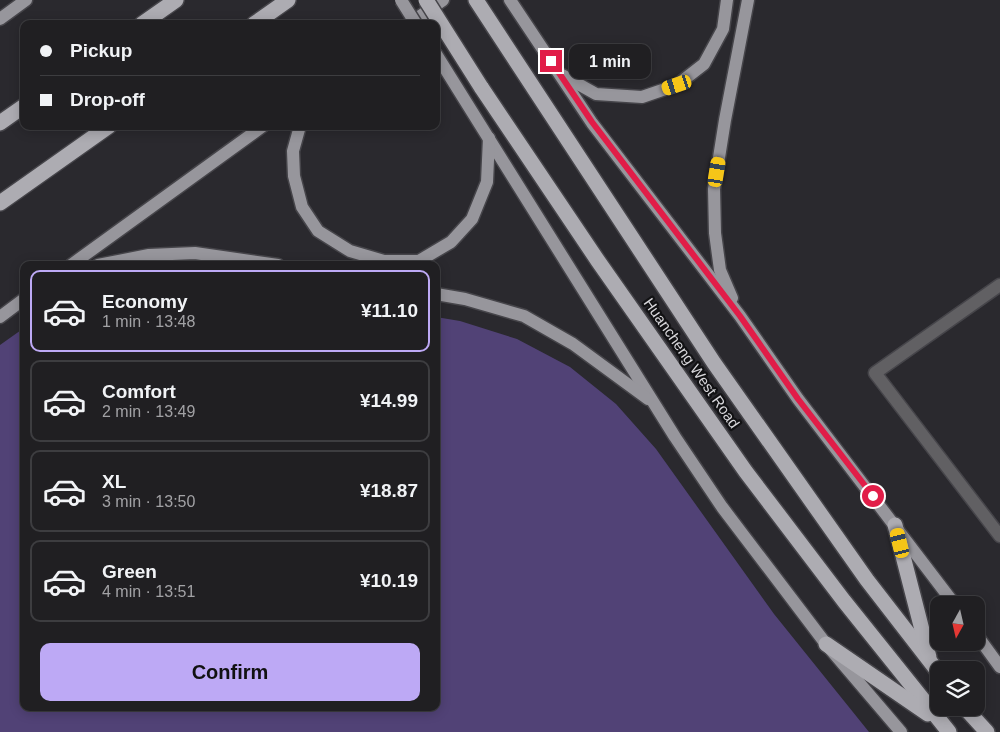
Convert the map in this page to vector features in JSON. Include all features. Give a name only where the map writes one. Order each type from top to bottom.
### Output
[{"type":"highway","points":[[148,20],[176,0]]},
{"type":"highway","points":[[260,20],[288,0]]},
{"type":"highway","name":"Huancheng West Road","points":[[426,0],[439,20]]},
{"type":"highway","name":"Huancheng West Road","points":[[476,0],[714,363],[867,580],[930,662]]},
{"type":"highway","name":"Huancheng West Road","points":[[440,22],[481,87],[598,261],[746,472],[844,601],[945,728]]},
{"type":"highway","points":[[0,123],[20,109]]},
{"type":"highway","points":[[0,203],[103,130]]},
{"type":"highway","points":[[895,525],[933,661]]},
{"type":"highway","points":[[826,644],[945,728]]},
{"type":"highway","points":[[972,716],[987,732]]},
{"type":"main road","points":[[0,19],[26,0]]},
{"type":"main road","points":[[401,0],[414,20]]},
{"type":"main road","points":[[415,20],[443,0]]},
{"type":"main road","points":[[510,0],[598,130],[740,316],[798,399],[947,596]]},
{"type":"main road","points":[[559,73],[596,94],[642,97],[677,85],[704,64],[723,29],[727,0]]},
{"type":"main road","points":[[740,316],[720,270],[715,233],[714,189],[748,0]]},
{"type":"main road","points":[[440,60],[656,406],[722,507],[826,644],[901,732]]},
{"type":"main road","points":[[76,261],[257,130]]},
{"type":"main road","points":[[299,130],[293,151],[294,176],[302,206],[318,231],[350,251],[384,261],[419,261],[451,242],[472,219],[487,182],[489,138]]},
{"type":"main road","points":[[118,261],[149,255],[195,253],[250,261]]},
{"type":"main road","points":[[440,295],[465,299],[524,316],[573,344],[656,406]]},
{"type":"main road","points":[[0,317],[20,302]]},
{"type":"main road","points":[[985,646],[1000,667]]},
{"type":"street","points":[[1000,285],[875,372],[1000,536]]},
{"type":"shaded area","points":[[440,318],[460,321],[517,339],[570,367],[616,404],[656,449],[774,614],[869,732],[0,732],[0,345],[20,331],[20,711],[440,711]]},
{"type":"route","points":[[551,61],[592,122],[740,316],[798,399],[873,496]]}]
